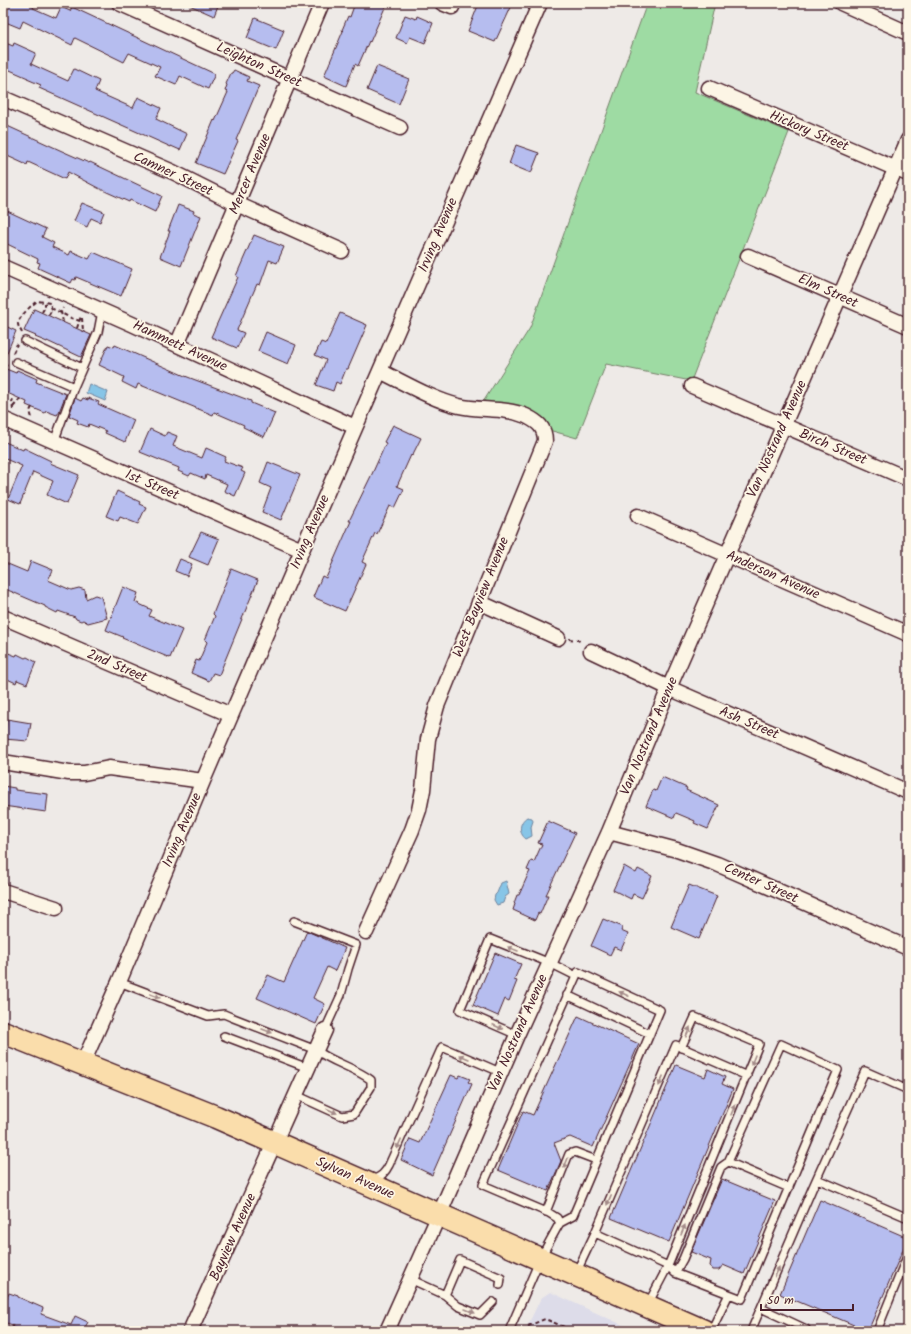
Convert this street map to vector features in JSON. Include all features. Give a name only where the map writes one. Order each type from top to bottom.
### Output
[{"type":"main road","name":"Sylvan Avenue","points":[[3,1032],[174,1100],[275,1143],[704,1331]]},
{"type":"street","name":"Leighton Street","points":[[119,3],[400,128]]},
{"type":"street","name":"Mercer Avenue","points":[[177,345],[322,3]]},
{"type":"street","name":"Irving Avenue","points":[[83,1063],[119,982],[302,550],[540,3]]},
{"type":"street","points":[[841,3],[908,33]]},
{"type":"street","name":"Hickory Street","points":[[710,88],[902,171]]},
{"type":"street","name":"Camner Street","points":[[3,98],[173,172],[237,204],[342,251]]},
{"type":"street","name":"Van Nostrand Avenue","points":[[387,1331],[439,1215],[516,1035],[550,964],[608,832],[726,555],[840,296],[902,171],[908,140]]},
{"type":"street","name":"Elm Street","points":[[748,256],[908,326]]},
{"type":"street","name":"Hammett Avenue","points":[[3,267],[356,427]]},
{"type":"street","name":"West Bayview Avenue","points":[[366,932],[412,830],[419,810],[423,790],[428,739],[433,718],[545,441],[545,433],[542,427],[537,422],[525,416],[510,412],[458,406],[438,399],[380,370]]},
{"type":"street","name":"Birch Street","points":[[692,386],[908,479]]},
{"type":"street","name":"1st Street","points":[[3,419],[302,550]]},
{"type":"street","name":"Anderson Avenue","points":[[638,516],[908,634]]},
{"type":"street","points":[[479,602],[558,638]]},
{"type":"street","name":"2nd Street","points":[[3,617],[231,715]]},
{"type":"street","name":"Ash Street","points":[[591,651],[669,688],[908,792]]},
{"type":"street","points":[[3,762],[69,773],[84,773],[109,768],[203,781]]},
{"type":"street","name":"Center Street","points":[[608,832],[677,850],[717,864],[908,948]]},
{"type":"street","points":[[3,891],[56,908]]},
{"type":"street","points":[[275,1143],[326,1030]]},
{"type":"street","name":"Bayview Avenue","points":[[190,1331],[275,1143]]},
{"type":"lane","points":[[54,442],[74,387],[98,332],[102,311]]},
{"type":"lane","points":[[21,340],[82,368]]},
{"type":"lane","points":[[13,362],[74,387]]},
{"type":"lane","points":[[294,921],[356,945],[341,995],[326,1030]]},
{"type":"lane","points":[[516,1035],[460,1010],[490,939],[576,976]]},
{"type":"lane","points":[[509,1331],[540,1260],[560,1223],[573,1216],[660,1010],[578,972],[483,1185],[546,1212],[557,1218],[560,1223]]},
{"type":"lane","points":[[119,982],[208,1016],[224,1014],[316,1050],[324,1057],[362,1073],[371,1080],[371,1087],[354,1114],[349,1115],[342,1116],[296,1094]]},
{"type":"lane","points":[[567,995],[650,1034]]},
{"type":"lane","points":[[575,1275],[679,1046],[695,1017],[759,1044],[668,1266],[647,1306]]},
{"type":"lane","points":[[224,1036],[308,1068]]},
{"type":"lane","points":[[595,1233],[668,1266],[675,1273],[742,1299],[838,1070],[781,1044],[728,1162],[722,1167],[683,1258],[675,1273]]},
{"type":"lane","points":[[679,1046],[747,1076]]},
{"type":"lane","points":[[364,1182],[384,1174],[442,1047],[500,1072]]},
{"type":"lane","points":[[751,1331],[865,1071],[908,1090]]},
{"type":"lane","points":[[546,1212],[569,1154],[575,1152],[596,1160]]},
{"type":"lane","points":[[728,1162],[789,1188]]},
{"type":"lane","points":[[619,1177],[627,1180]]},
{"type":"lane","points":[[817,1179],[908,1218]]},
{"type":"lane","points":[[877,1331],[908,1254]]},
{"type":"lane","points":[[445,1295],[460,1260],[501,1278],[500,1285]]},
{"type":"lane","points":[[410,1279],[445,1295],[458,1306],[480,1315],[493,1302]]},
{"type":"lane","points":[[711,1331],[729,1294]]},
{"type":"lane","points":[[761,1308],[806,1329]]},
{"type":"path","points":[[12,355],[21,340],[22,331],[18,324],[19,319],[35,302],[41,301],[50,303]]},
{"type":"path","points":[[42,312],[45,307],[45,303]]},
{"type":"path","points":[[51,308],[80,321]]},
{"type":"path","points":[[81,317],[83,331]]},
{"type":"path","points":[[3,373],[13,362]]},
{"type":"path","points":[[13,408],[20,399]]},
{"type":"path","points":[[558,638],[578,640],[591,651]]},
{"type":"path","points":[[528,1326],[545,1319],[574,1331]]},
{"type":"shaded area","points":[[550,1292],[636,1331],[525,1331],[541,1298]]},
{"type":"green space","points":[[647,3],[715,3],[695,92],[789,132],[691,381],[606,364],[577,438],[478,410],[530,328]]},
{"type":"water","points":[[89,384],[108,392],[105,401],[86,393]]},
{"type":"water","points":[[527,817],[532,818],[533,821],[531,827],[532,836],[526,839],[523,837],[520,828],[522,822]]},
{"type":"water","points":[[506,881],[509,894],[505,897],[503,903],[497,905],[494,900],[495,895],[501,883]]},
{"type":"building","points":[[8,3],[35,3],[33,8],[56,18],[61,7],[70,11],[72,7],[215,74],[208,89],[180,76],[176,85],[155,76],[160,67],[129,53],[124,62],[75,38],[72,45],[23,21],[20,28],[3,21],[3,15]]},
{"type":"building","points":[[185,3],[219,3],[214,16]]},
{"type":"building","points":[[355,3],[387,3],[370,42],[369,41],[358,66],[355,64],[346,86],[324,76],[343,31],[342,30],[348,16],[350,17]]},
{"type":"building","points":[[479,3],[513,3],[495,42],[468,31]]},
{"type":"building","points":[[405,15],[416,19],[417,16],[433,23],[425,43],[410,37],[407,43],[396,38]]},
{"type":"building","points":[[255,18],[284,30],[276,50],[247,38]]},
{"type":"building","points":[[3,42],[13,46],[14,43],[36,53],[31,64],[68,81],[74,69],[99,81],[95,91],[133,108],[138,97],[161,108],[156,119],[187,134],[180,150],[39,88],[41,85],[3,67]]},
{"type":"building","points":[[377,66],[409,79],[399,104],[367,90]]},
{"type":"building","points":[[234,70],[249,77],[247,81],[259,86],[236,140],[238,141],[223,174],[196,163],[214,120],[215,121],[228,92],[225,91],[226,84]]},
{"type":"building","points":[[3,124],[89,163],[90,162],[162,196],[155,212],[130,200],[129,202],[98,188],[68,172],[65,179],[28,162],[27,165],[3,154]]},
{"type":"building","points":[[516,145],[539,153],[531,173],[509,164]]},
{"type":"building","points":[[82,203],[104,212],[100,222],[91,218],[87,227],[74,221]]},
{"type":"building","points":[[178,205],[194,211],[193,213],[201,216],[181,266],[160,257]]},
{"type":"building","points":[[3,209],[46,229],[42,237],[54,243],[52,247],[69,255],[71,251],[89,259],[93,252],[132,269],[121,296],[76,277],[71,283],[38,268],[40,263],[37,262],[38,259],[3,242]]},
{"type":"building","points":[[254,235],[284,247],[277,263],[269,260],[260,285],[257,284],[237,330],[244,333],[237,348],[211,337],[238,277],[236,276]]},
{"type":"building","points":[[34,309],[91,335],[81,357],[24,331]]},
{"type":"building","points":[[340,313],[367,325],[348,369],[346,369],[340,384],[336,382],[333,391],[316,385],[326,360],[315,355],[321,342],[326,344]]},
{"type":"building","points":[[3,325],[16,331],[3,362]]},
{"type":"building","points":[[266,332],[296,345],[288,364],[258,351]]},
{"type":"building","points":[[108,345],[114,347],[115,345],[185,376],[251,401],[251,403],[275,413],[264,437],[243,427],[244,425],[214,412],[213,415],[138,384],[136,389],[122,382],[124,377],[99,365]]},
{"type":"building","points":[[6,369],[16,373],[17,370],[37,379],[36,382],[66,394],[57,415],[46,411],[45,413],[26,405],[27,402],[3,391],[3,376]]},
{"type":"building","points":[[75,398],[81,401],[83,398],[88,400],[88,398],[99,402],[98,404],[134,420],[125,442],[105,433],[106,431],[89,424],[88,427],[77,423],[78,420],[69,416]]},
{"type":"building","points":[[393,425],[421,438],[412,456],[411,455],[397,486],[404,489],[395,508],[390,506],[377,534],[375,533],[362,562],[366,564],[345,611],[313,597],[322,576],[326,578],[351,521],[349,521],[372,474],[386,443],[384,442]]},
{"type":"building","points":[[150,429],[165,436],[167,432],[177,436],[173,446],[202,458],[206,448],[226,457],[224,461],[243,468],[241,471],[245,473],[235,496],[224,491],[227,484],[206,475],[205,479],[191,473],[189,476],[178,471],[179,468],[140,452]]},
{"type":"building","points":[[3,441],[23,450],[24,448],[51,461],[50,463],[79,475],[67,504],[47,495],[53,481],[33,472],[20,504],[8,499],[22,466],[3,458]]},
{"type":"building","points":[[268,462],[300,475],[281,520],[262,512],[271,488],[260,483]]},
{"type":"building","points":[[117,491],[140,502],[139,504],[146,507],[138,524],[120,517],[118,521],[106,516]]},
{"type":"building","points":[[201,532],[219,539],[208,565],[189,557]]},
{"type":"building","points":[[180,559],[192,564],[187,576],[175,571]]},
{"type":"building","points":[[31,561],[53,570],[48,580],[71,590],[79,588],[85,590],[86,599],[95,595],[101,597],[107,618],[88,623],[83,620],[81,621],[75,617],[58,611],[57,613],[45,606],[3,588],[3,562],[27,572]]},
{"type":"building","points":[[231,569],[258,580],[219,675],[213,673],[209,681],[191,673],[196,660],[199,661],[207,642],[205,640],[215,616],[213,614]]},
{"type":"building","points":[[123,587],[138,593],[135,602],[152,610],[149,616],[182,630],[170,658],[106,630]]},
{"type":"building","points":[[3,651],[16,656],[17,654],[25,658],[27,657],[36,662],[27,684],[17,680],[16,683],[3,677]]},
{"type":"building","points":[[7,719],[31,723],[28,741],[4,739]]},
{"type":"building","points":[[662,777],[719,805],[708,829],[694,823],[695,821],[676,813],[674,818],[646,806],[653,790],[656,791]]},
{"type":"building","points":[[3,786],[15,788],[15,790],[48,794],[46,812],[3,806]]},
{"type":"building","points":[[548,821],[575,833],[546,895],[548,895],[540,914],[538,913],[535,920],[513,910],[517,895],[519,895],[530,871],[527,870],[531,861],[534,862],[542,844],[538,843]]},
{"type":"building","points":[[624,866],[636,873],[638,869],[652,876],[642,898],[633,894],[631,899],[613,890]]},
{"type":"building","points":[[689,885],[717,896],[699,939],[671,927]]},
{"type":"building","points":[[603,919],[623,927],[621,931],[628,934],[621,950],[614,947],[610,955],[591,946]]},
{"type":"building","points":[[307,931],[345,948],[335,971],[327,967],[313,998],[325,1004],[316,1024],[257,998],[268,975],[284,982]]},
{"type":"building","points":[[495,953],[521,964],[514,980],[517,981],[509,1001],[505,999],[498,1016],[473,1005]]},
{"type":"building","points":[[578,1016],[639,1044],[593,1147],[570,1137],[554,1143],[561,1161],[548,1191],[498,1170],[523,1111],[533,1115]]},
{"type":"building","points":[[676,1065],[705,1077],[708,1069],[725,1077],[722,1084],[733,1089],[669,1242],[611,1218]]},
{"type":"building","points":[[451,1075],[458,1078],[460,1075],[470,1079],[468,1082],[472,1084],[432,1175],[401,1160],[410,1139],[420,1143]]},
{"type":"building","points":[[722,1179],[775,1201],[744,1274],[723,1265],[719,1270],[713,1270],[710,1266],[711,1260],[691,1252]]},
{"type":"building","points":[[820,1200],[908,1238],[868,1331],[780,1294]]},
{"type":"building","points":[[9,1293],[43,1308],[41,1314],[71,1325],[75,1316],[88,1322],[83,1331],[22,1331],[12,1327],[13,1325],[3,1322],[3,1296],[7,1298]]}]
